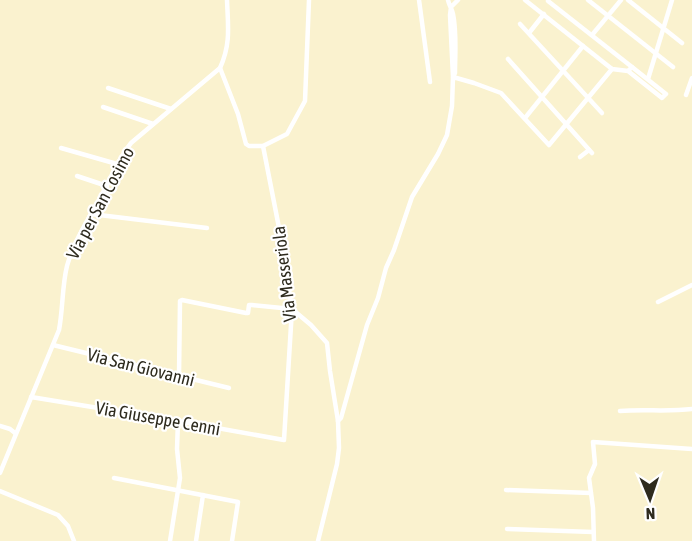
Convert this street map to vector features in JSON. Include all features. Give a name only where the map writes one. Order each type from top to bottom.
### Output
[{"type":"street","points":[[227,0],[228,42],[220,68],[238,114],[246,144],[249,146],[263,146],[288,133],[305,101],[309,0]]},
{"type":"street","points":[[419,0],[430,82]]},
{"type":"street","points":[[338,421],[341,418],[367,325],[412,197],[447,135],[452,106],[453,77],[451,7],[448,0]]},
{"type":"street","points":[[451,7],[458,0]]},
{"type":"street","points":[[525,0],[542,12],[612,69],[630,69],[648,79],[666,94],[663,98],[630,69],[592,35],[549,0],[542,12],[529,33]]},
{"type":"street","points":[[588,0],[673,67]]},
{"type":"street","points":[[592,35],[621,0]]},
{"type":"street","points":[[628,0],[682,43]]},
{"type":"street","points":[[648,79],[672,0]]},
{"type":"street","points":[[520,24],[602,113]]},
{"type":"street","points":[[525,118],[583,46]]},
{"type":"street","points":[[508,59],[590,152],[580,157]]},
{"type":"street","name":"Via per San Cosimo","points":[[0,473],[59,330],[68,264],[117,164],[131,143],[220,68]]},
{"type":"street","points":[[453,77],[501,93],[549,145],[612,69]]},
{"type":"street","points":[[686,95],[692,78]]},
{"type":"street","points":[[108,88],[171,109]]},
{"type":"street","points":[[104,107],[153,124]]},
{"type":"street","name":"Via Masseriola","points":[[263,146],[292,309],[284,440]]},
{"type":"street","points":[[61,148],[117,164]]},
{"type":"street","points":[[77,176],[106,186]]},
{"type":"street","points":[[91,214],[207,228]]},
{"type":"street","points":[[658,302],[692,285]]},
{"type":"street","points":[[179,376],[180,301],[246,313],[248,313],[249,305],[292,309],[327,343],[338,421],[339,448],[318,541]]},
{"type":"street","name":"Via San Giovanni","points":[[53,345],[229,388]]},
{"type":"street","name":"Via Giuseppe Cenni","points":[[31,397],[284,440]]},
{"type":"street","points":[[620,411],[692,409]]},
{"type":"street","points":[[170,541],[180,478],[177,449],[178,421]]},
{"type":"street","points":[[0,426],[15,433]]},
{"type":"street","points":[[594,541],[589,478],[595,464],[593,442],[692,449]]},
{"type":"street","points":[[114,478],[238,502],[232,541]]},
{"type":"street","points":[[506,490],[591,493]]},
{"type":"street","points":[[0,491],[58,515],[68,526],[74,541]]},
{"type":"street","points":[[196,541],[203,495]]},
{"type":"street","points":[[507,529],[593,532]]}]
